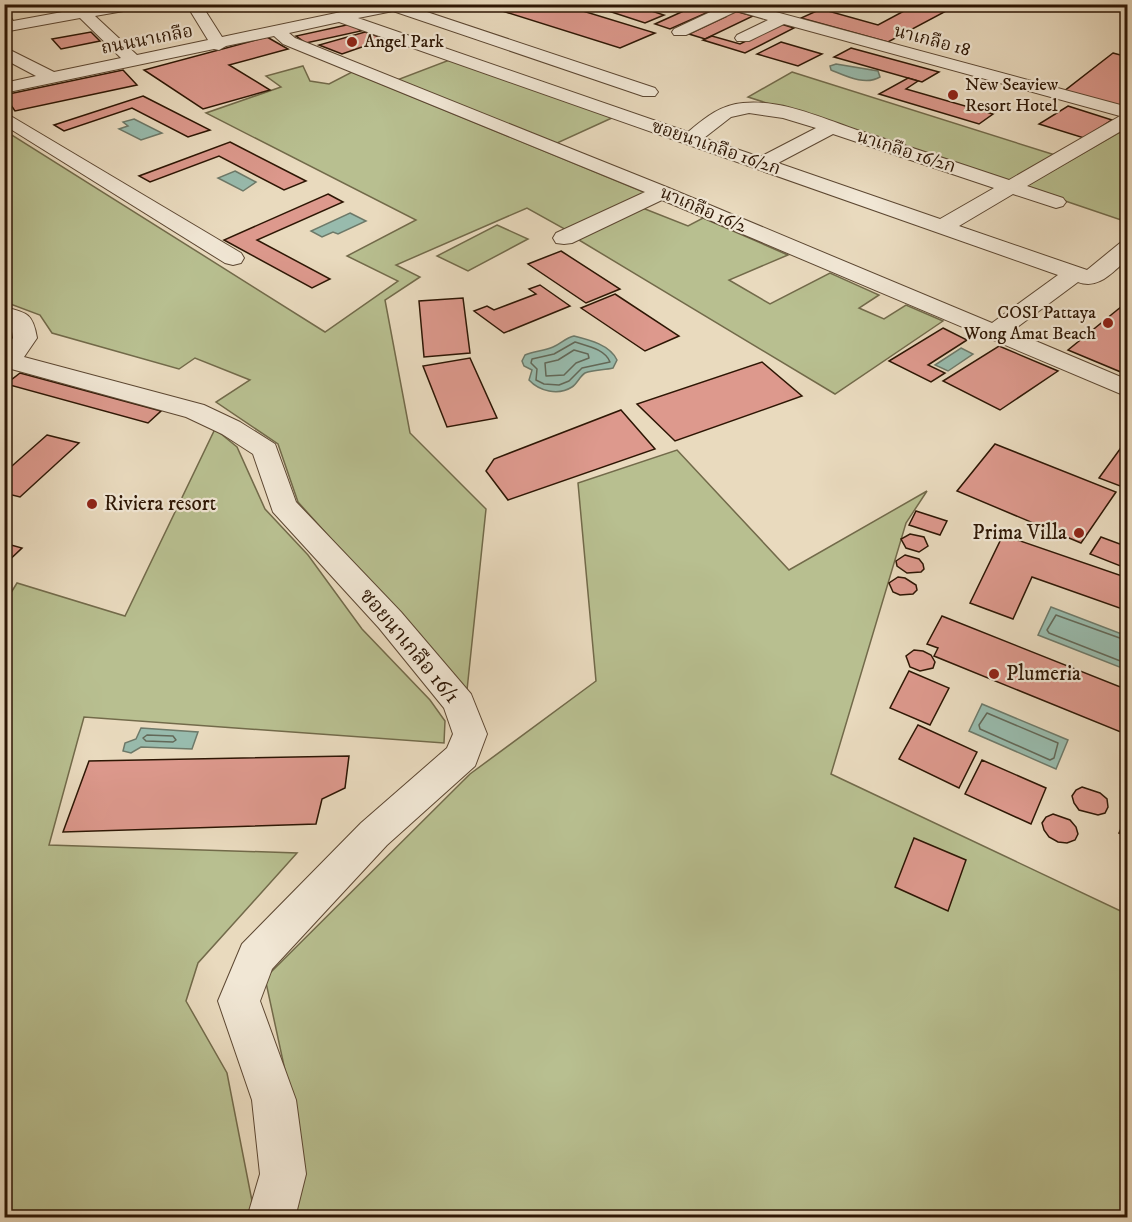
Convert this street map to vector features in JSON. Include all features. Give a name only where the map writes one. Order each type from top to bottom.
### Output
[{"type":"street","points":[[4,19],[9,26],[76,11],[135,4]]},
{"type":"street","points":[[193,4],[219,45]]},
{"type":"street","points":[[327,4],[341,18]]},
{"type":"street","points":[[399,5],[649,92]]},
{"type":"street","name":"ถนนนาเกลือ","points":[[4,88],[219,45],[399,5]]},
{"type":"street","points":[[680,32],[730,5]]},
{"type":"street","name":"นาเกลือ 18","points":[[730,5],[1128,113]]},
{"type":"street","points":[[76,11],[135,62]]},
{"type":"street","name":"ซอยนาเกลือ 16/2ก","points":[[341,18],[1082,277]]},
{"type":"street","points":[[743,38],[781,20]]},
{"type":"street","name":"นาเกลือ 16/2","points":[[279,32],[289,41],[662,192],[1128,389]]},
{"type":"street","points":[[4,52],[52,78]]},
{"type":"street","points":[[691,139],[724,113],[737,109],[764,108],[780,111],[832,127]]},
{"type":"street","points":[[4,117],[233,258]]},
{"type":"street","points":[[942,227],[1128,120]]},
{"type":"street","name":"นาเกลือ 16/2ก","points":[[762,164],[832,127],[1056,202]]},
{"type":"street","points":[[564,238],[652,199],[662,192]]},
{"type":"street","points":[[994,333],[1128,248]]},
{"type":"street","name":"ซอยนาเกลือ 16/1","points":[[4,314],[22,321],[24,338],[7,365],[195,411],[231,428],[265,450],[283,505],[390,620],[459,703],[470,734],[462,756],[374,834],[256,957],[239,1001],[274,1100],[283,1174],[271,1218]]},
{"type":"green space","points":[[452,59],[614,117],[555,144],[397,80]]},
{"type":"green space","points":[[303,66],[310,81],[329,84],[352,72],[646,193],[568,231],[527,208],[396,265],[420,277],[385,300],[410,433],[486,509],[467,690],[298,502],[278,444],[216,402],[250,380],[195,358],[179,369],[52,333],[40,315],[5,302],[4,130],[325,332],[398,281],[347,256],[416,220],[206,113],[281,87],[266,76]]},
{"type":"green space","points":[[792,72],[1055,155],[1009,181],[748,97]]},
{"type":"green space","points":[[1127,128],[1127,222],[1024,187]]},
{"type":"green space","points":[[640,207],[688,226],[703,218],[788,255],[729,280],[770,304],[830,273],[879,295],[859,308],[884,319],[906,305],[943,321],[835,394],[574,237]]},
{"type":"green space","points":[[497,225],[528,239],[468,271],[437,256]]},
{"type":"green space","points":[[215,429],[237,447],[265,509],[308,555],[362,629],[430,700],[445,721],[444,743],[84,717],[49,845],[297,853],[198,963],[186,1001],[227,1073],[253,1206],[249,1217],[5,1217],[4,604],[17,583],[125,616]]},
{"type":"green space","points":[[677,450],[789,570],[927,491],[906,523],[831,774],[1127,914],[1127,1217],[294,1217],[291,1098],[265,978],[470,774],[596,681],[578,483]]},
{"type":"water","points":[[836,64],[878,71],[880,77],[868,81],[855,79],[831,70],[830,66]]},
{"type":"water","points":[[134,119],[162,133],[141,140],[119,129],[128,126],[123,122]]},
{"type":"water","points":[[235,171],[256,182],[243,191],[218,178]]},
{"type":"water","points":[[350,213],[366,221],[338,234],[333,232],[322,237],[311,231]]},
{"type":"water","points":[[574,336],[593,341],[610,350],[617,360],[613,368],[585,373],[574,386],[567,390],[549,391],[533,384],[529,380],[532,370],[524,366],[522,361],[525,355],[556,346]]},
{"type":"water","points":[[961,348],[973,354],[948,371],[935,365]]},
{"type":"water","points":[[1051,607],[1127,636],[1127,670],[1038,635]]},
{"type":"water","points":[[982,704],[1068,740],[1056,769],[969,731]]},
{"type":"water","points":[[141,728],[198,732],[192,749],[141,747],[131,753],[123,751],[125,743],[136,739]]},
{"type":"building","points":[[255,4],[287,4],[287,5],[260,9]]},
{"type":"building","points":[[516,4],[560,4],[655,33],[620,48],[499,10]]},
{"type":"building","points":[[587,4],[630,4],[664,15],[645,23]]},
{"type":"building","points":[[699,4],[725,8],[712,14],[706,13],[670,29],[655,24]]},
{"type":"building","points":[[917,4],[934,4],[950,9],[888,42],[801,18],[821,9],[878,25]]},
{"type":"building","points":[[731,10],[753,16],[705,39],[689,34],[725,17],[719,16]]},
{"type":"building","points":[[351,24],[361,31],[306,43],[296,36]]},
{"type":"building","points":[[781,24],[794,28],[745,53],[703,40],[712,36],[740,44]]},
{"type":"building","points":[[91,32],[100,41],[61,49],[52,39]]},
{"type":"building","name":"Angel Park","points":[[365,32],[385,39],[342,54],[319,45]]},
{"type":"building","points":[[267,37],[288,49],[229,65],[270,90],[203,109],[144,70]]},
{"type":"building","points":[[781,42],[822,54],[798,66],[757,54]]},
{"type":"building","points":[[851,48],[939,72],[922,82],[834,57]]},
{"type":"building","points":[[1113,53],[1128,57],[1128,106],[1125,108],[1063,92]]},
{"type":"building","points":[[123,70],[137,85],[15,111],[4,95]]},
{"type":"building","points":[[908,78],[918,81],[906,89],[993,114],[979,124],[879,94]]},
{"type":"building","points":[[143,96],[210,130],[188,137],[132,108],[64,131],[54,125]]},
{"type":"building","points":[[1068,106],[1112,120],[1084,138],[1039,124]]},
{"type":"building","points":[[230,142],[306,181],[284,190],[219,156],[150,182],[139,176]]},
{"type":"building","points":[[328,194],[343,202],[257,240],[330,279],[312,288],[224,240]]},
{"type":"building","points":[[561,251],[620,289],[586,303],[528,264]]},
{"type":"building","points":[[540,285],[570,306],[504,333],[474,311],[487,306],[494,310],[536,294],[529,289]]},
{"type":"building","points":[[615,294],[679,336],[645,351],[581,308]]},
{"type":"building","points":[[463,298],[470,353],[424,357],[419,301]]},
{"type":"building","name":"COSI Pattaya Wong Amat Beach","points":[[1127,302],[1128,375],[1068,350]]},
{"type":"building","points":[[943,328],[967,340],[928,365],[945,373],[931,382],[889,361]]},
{"type":"building","points":[[999,346],[1058,371],[1000,410],[943,381]]},
{"type":"building","points":[[470,358],[497,418],[447,427],[423,366]]},
{"type":"building","points":[[762,362],[802,396],[675,441],[637,404]]},
{"type":"building","points":[[20,373],[161,411],[148,423],[6,384]]},
{"type":"building","points":[[621,410],[655,449],[508,500],[486,471],[494,459]]},
{"type":"building","points":[[47,435],[79,443],[20,497],[4,493],[4,473]]},
{"type":"building","points":[[1128,438],[1128,489],[1099,478]]},
{"type":"building","points":[[995,444],[1116,492],[1081,543],[957,491]]},
{"type":"building","points":[[916,511],[947,521],[940,535],[909,525]]},
{"type":"building","points":[[910,534],[924,537],[928,546],[919,552],[906,548],[901,539]]},
{"type":"building","points":[[1003,535],[1128,578],[1128,611],[1032,577],[1013,619],[970,603]]},
{"type":"building","points":[[1101,537],[1128,547],[1128,569],[1090,554]]},
{"type":"building","points":[[4,543],[22,548],[4,565]]},
{"type":"building","points":[[905,555],[919,559],[924,569],[921,572],[907,573],[897,566],[896,561]]},
{"type":"building","points":[[898,577],[905,578],[916,585],[917,590],[913,594],[900,595],[893,592],[889,583]]},
{"type":"building","points":[[942,616],[1128,690],[1128,735],[934,656],[938,648],[927,644]]},
{"type":"building","points":[[914,650],[931,655],[935,662],[933,668],[920,671],[910,667],[906,656]]},
{"type":"building","points":[[909,671],[949,688],[930,725],[890,708]]},
{"type":"building","points":[[918,725],[977,752],[959,788],[899,759]]},
{"type":"building","points":[[349,756],[345,788],[322,799],[316,824],[63,832],[89,761]]},
{"type":"building","points":[[982,760],[1046,788],[1031,824],[965,794]]},
{"type":"building","points":[[1082,787],[1100,793],[1107,799],[1108,807],[1105,813],[1098,815],[1079,810],[1072,796]]},
{"type":"building","points":[[1128,812],[1128,837],[1119,833]]},
{"type":"building","points":[[1053,814],[1070,820],[1076,827],[1078,834],[1075,840],[1067,843],[1058,842],[1049,837],[1042,823],[1046,817]]},
{"type":"building","points":[[914,838],[966,860],[948,911],[895,887]]},
{"type":"place","name":"Angel Park","points":[[352,42]]},
{"type":"place","name":"New Seaview Resort Hotel","points":[[953,95]]},
{"type":"place","name":"COSI Pattaya Wong Amat Beach","points":[[1108,323]]},
{"type":"place","name":"Riviera resort","points":[[92,504]]},
{"type":"place","name":"Prima Villa","points":[[1079,533]]},
{"type":"place","name":"Plumeria","points":[[994,674]]}]
